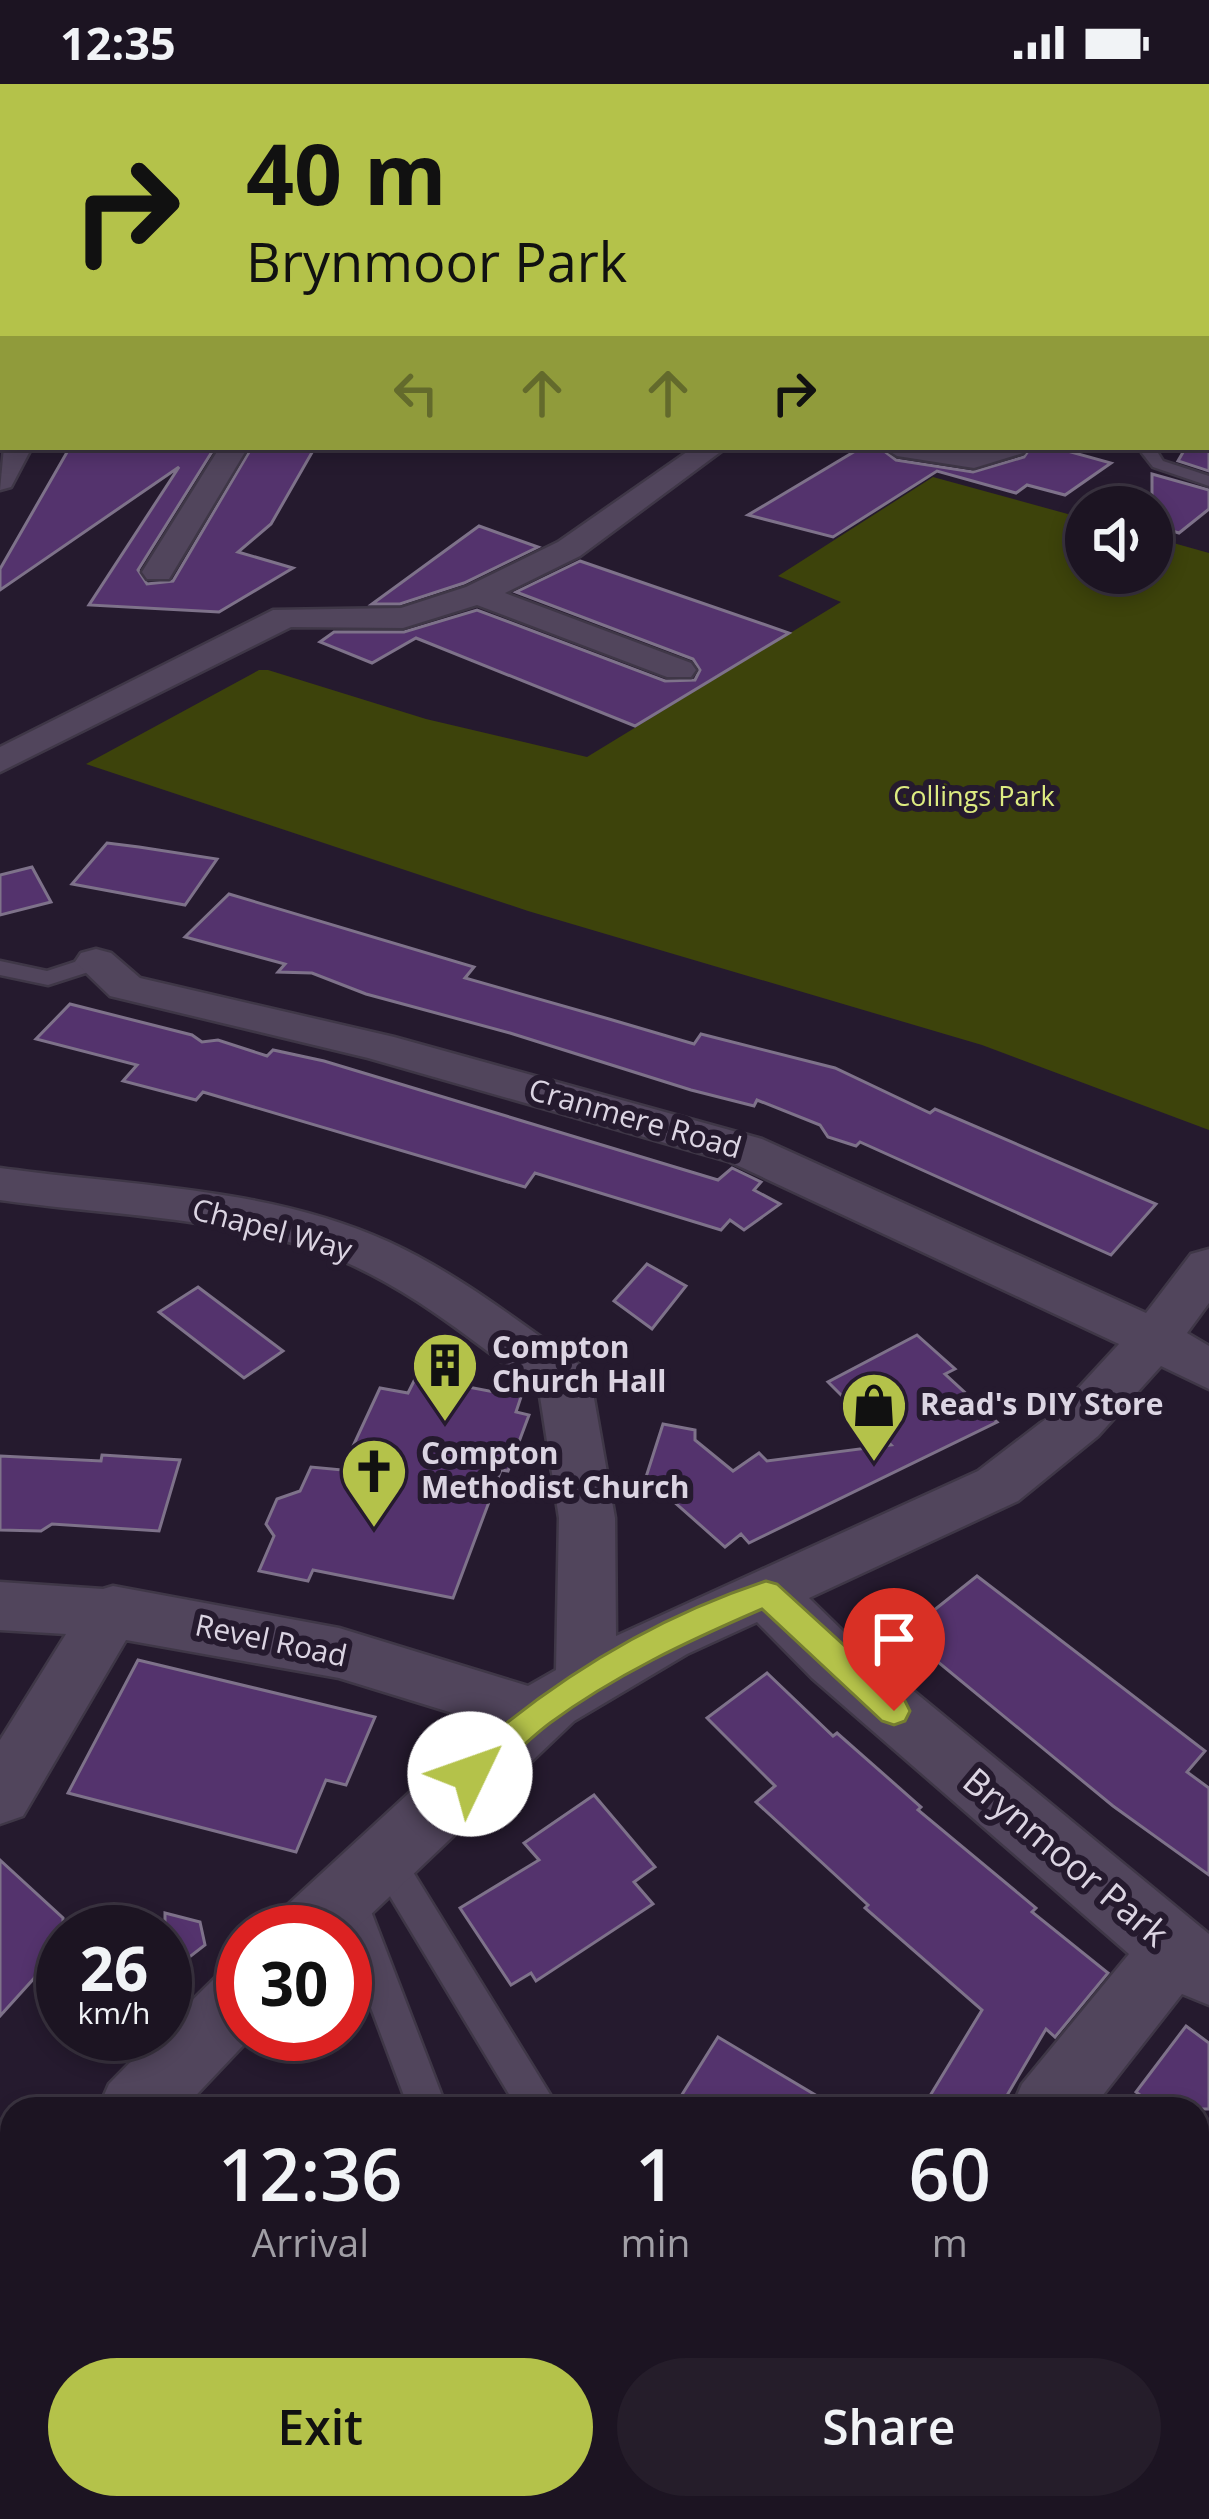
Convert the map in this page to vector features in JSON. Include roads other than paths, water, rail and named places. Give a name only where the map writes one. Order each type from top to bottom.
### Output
[{"type":"street","points":[[0,482],[16,450]]},
{"type":"street","points":[[158,572],[232,450]]},
{"type":"street","points":[[0,761],[285,617],[403,618],[478,594],[569,550],[709,450]]},
{"type":"street","points":[[916,450],[974,459],[1003,450]]},
{"type":"street","points":[[478,594],[679,670]]},
{"type":"street","name":"Cranmere Road","points":[[96,962],[125,987],[378,1047],[745,1150],[1155,1339],[1209,1370]]},
{"type":"street","name":"Chapel Way","points":[[0,1184],[214,1209],[339,1241],[463,1304],[564,1381],[587,1519],[560,1698]]},
{"type":"street","points":[[346,1894],[560,1698],[666,1636],[998,1486],[1079,1422],[1155,1339],[1209,1266]]},
{"type":"street","name":"Brynmoor Park","points":[[766,1593],[833,1660],[1192,1961]]},
{"type":"street","name":"Revel Road","points":[[0,1606],[112,1610],[276,1637],[474,1691],[560,1698]]},
{"type":"street","points":[[0,1796],[112,1610]]},
{"type":"street","points":[[1059,2097],[1192,1961]]},
{"type":"street","points":[[146,2097],[216,2025]]},
{"type":"lane","points":[[1151,450],[1158,464],[1209,481]]},
{"type":"lane","points":[[0,968],[48,978],[96,962]]},
{"type":"lane","points":[[346,1894],[423,2097]]},
{"type":"lane","points":[[346,1894],[528,2097]]},
{"type":"place","name":"Compton Church Hall","points":[[445,1424]]},
{"type":"place","name":"Read's DIY Store","points":[[874,1464]]},
{"type":"place","name":"Compton Methodist Church","points":[[374,1530]]},
{"type":"park label","name":"Collings Park","points":[[974,797]]}]
